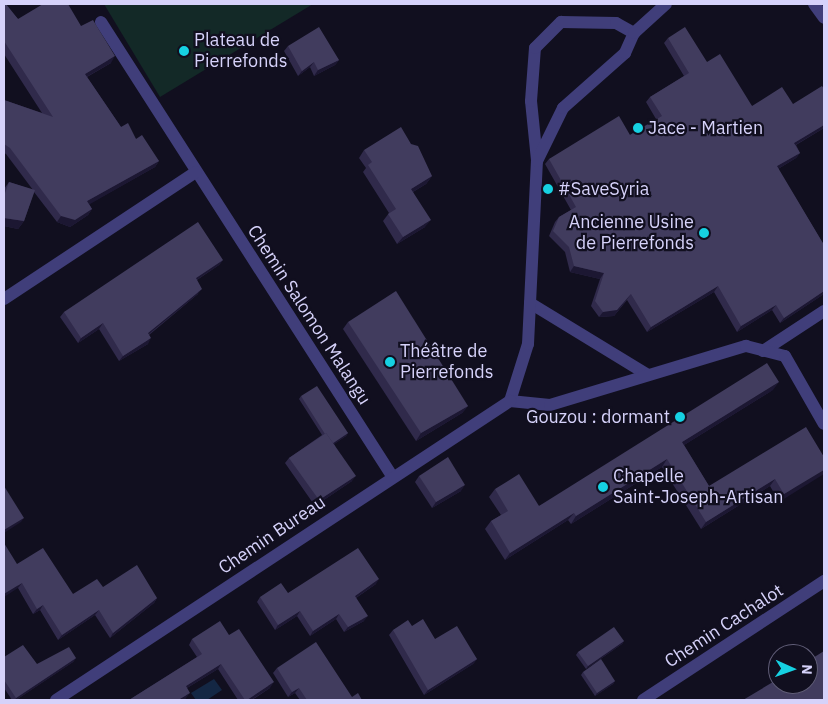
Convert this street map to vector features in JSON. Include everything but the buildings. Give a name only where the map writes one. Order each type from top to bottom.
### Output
[{"type":"street","points":[[537,161],[563,108],[625,53],[634,33],[666,4]]},
{"type":"street","points":[[814,4],[824,18]]},
{"type":"street","name":"Chemin Salomon Malangu","points":[[100,22],[392,476]]},
{"type":"street","points":[[634,33],[616,23],[561,22],[535,48],[531,101],[537,161],[528,344],[510,401],[550,405],[746,346],[784,356],[824,424]]},
{"type":"street","points":[[4,299],[196,172]]},
{"type":"street","points":[[530,303],[648,375]]},
{"type":"street","points":[[763,351],[824,311]]},
{"type":"street","name":"Chemin Bureau","points":[[56,700],[392,476],[510,401]]},
{"type":"street","name":"Chemin Cachalot","points":[[643,700],[824,580]]},
{"type":"green space","name":"Plateau de Pierrefonds","points":[[104,4],[313,4],[160,97]]},
{"type":"water","points":[[214,679],[222,690],[207,700],[196,700],[191,693]]},
{"type":"place","name":"Plateau de Pierrefonds","points":[[184,51]]},
{"type":"place","name":"Jace - Martien","points":[[638,128]]},
{"type":"place","name":"#SaveSyria","points":[[548,189]]},
{"type":"place","name":"Ancienne Usine de Pierrefonds","points":[[704,233]]},
{"type":"place","name":"Théâtre de Pierrefonds","points":[[390,362]]},
{"type":"place","name":"Gouzou : dormant","points":[[680,417]]},
{"type":"place","name":"Chapelle Saint-Joseph-Artisan","points":[[603,487]]}]
